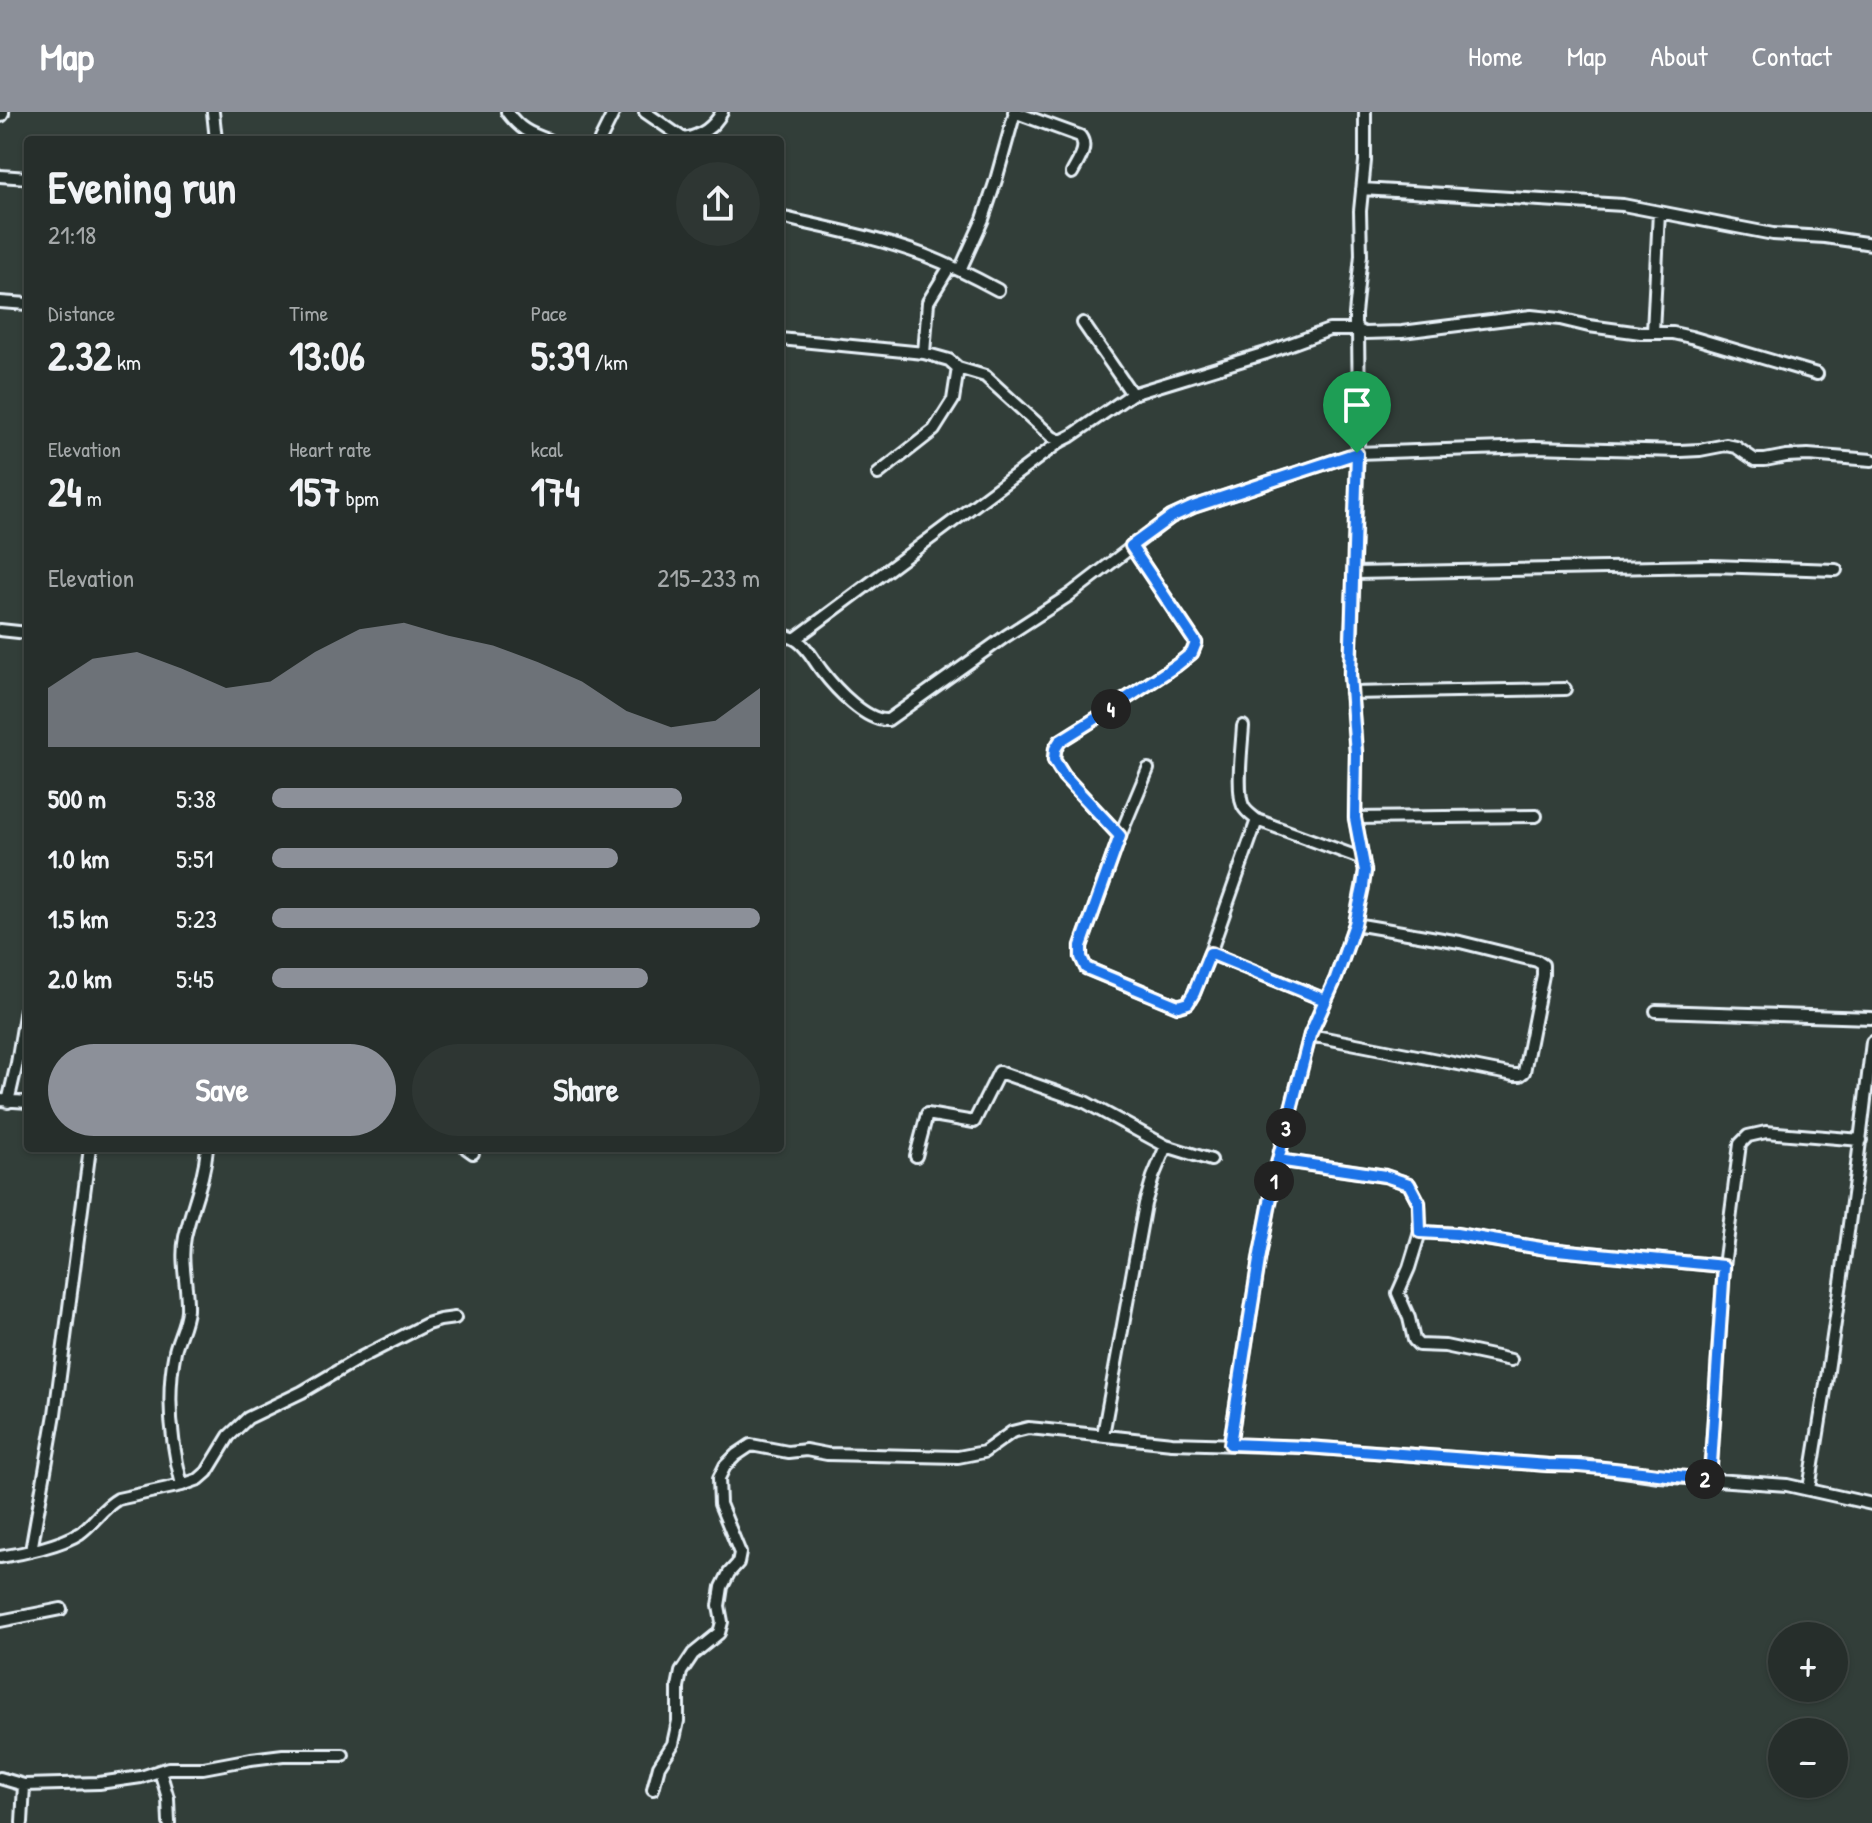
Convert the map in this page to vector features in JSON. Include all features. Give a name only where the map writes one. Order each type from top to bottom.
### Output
[{"type":"street","points":[[213,112],[216,136]]},
{"type":"street","points":[[507,112],[525,131],[538,136]]},
{"type":"street","points":[[602,136],[614,112]]},
{"type":"street","points":[[645,112],[680,136]]},
{"type":"street","points":[[698,136],[714,125],[722,112]]},
{"type":"street","points":[[924,353],[928,302],[955,268],[983,219],[1015,112],[1083,139],[1084,147],[1072,173]]},
{"type":"street","points":[[1230,1444],[1278,1160],[1310,1035],[1336,978],[1355,924],[1365,871],[1355,818],[1356,753],[1351,693],[1359,413],[1355,314],[1361,255],[1365,112]]},
{"type":"street","points":[[714,125],[715,136]]},
{"type":"street","points":[[0,176],[24,178]]},
{"type":"street","points":[[1362,189],[1623,205],[1773,234],[1872,244]]},
{"type":"street","points":[[1653,332],[1659,212]]},
{"type":"street","points":[[784,218],[922,255],[998,290]]},
{"type":"street","points":[[0,302],[24,304]]},
{"type":"street","points":[[795,639],[1061,441],[1132,394],[1266,353],[1329,330],[1402,332],[1531,316],[1641,333],[1673,333],[1817,374]]},
{"type":"street","points":[[1083,323],[1132,394]]},
{"type":"street","points":[[784,339],[924,353],[949,360],[958,368],[985,376],[1052,437],[1061,441]]},
{"type":"street","points":[[878,474],[934,430],[953,400],[958,368]]},
{"type":"street","points":[[784,635],[795,639],[807,649],[822,671],[858,707],[879,721],[888,720],[1068,596],[1171,517],[1357,453],[1534,447],[1680,451],[1726,445],[1736,447],[1755,460],[1808,455],[1872,460]]},
{"type":"street","points":[[1120,836],[1064,776],[1054,760],[1060,741],[1177,665],[1192,653],[1196,643],[1131,546]]},
{"type":"street","points":[[1354,573],[1711,566],[1836,570]]},
{"type":"street","points":[[0,630],[24,633]]},
{"type":"street","points":[[1351,693],[1565,689]]},
{"type":"street","points":[[1243,726],[1239,791],[1246,812],[1257,820],[1363,859]]},
{"type":"street","points":[[1148,769],[1120,836],[1081,946],[1081,957],[1086,968],[1178,1006],[1188,1003],[1210,953],[1257,820]]},
{"type":"street","points":[[1355,818],[1536,816]]},
{"type":"street","points":[[1310,1035],[1514,1075],[1524,1072],[1543,965],[1460,942],[1355,924]]},
{"type":"street","points":[[1210,953],[1325,1000]]},
{"type":"street","points":[[1656,1011],[1872,1018]]},
{"type":"street","points":[[24,1021],[17,1063],[4,1101],[24,1102]]},
{"type":"street","points":[[1809,1489],[1829,1371],[1872,1042]]},
{"type":"street","points":[[916,1156],[927,1114],[974,1122],[999,1072],[1085,1102],[1166,1146],[1211,1160]]},
{"type":"street","points":[[1710,1479],[1724,1266],[1740,1144],[1743,1139],[1766,1132],[1861,1140]]},
{"type":"street","points":[[1103,1435],[1145,1204],[1166,1146]]},
{"type":"street","points":[[31,1551],[55,1414],[89,1152]]},
{"type":"street","points":[[182,1485],[174,1453],[171,1388],[175,1353],[187,1308],[183,1263],[185,1240],[203,1179],[206,1152]]},
{"type":"street","points":[[1278,1160],[1385,1176],[1409,1184],[1419,1203],[1420,1232],[1398,1293],[1414,1340],[1419,1345],[1445,1346],[1511,1360]]},
{"type":"street","points":[[1420,1232],[1456,1234],[1547,1249],[1724,1266]]},
{"type":"street","points":[[0,1557],[31,1551],[81,1532],[102,1509],[118,1499],[199,1479],[207,1472],[229,1436],[248,1418],[427,1324],[455,1318]]},
{"type":"street","points":[[653,1789],[659,1766],[673,1744],[678,1721],[681,1672],[693,1654],[719,1633],[722,1587],[738,1563],[740,1553],[720,1504],[719,1478],[725,1466],[751,1445],[788,1452],[806,1450],[827,1454],[958,1457],[984,1452],[1012,1432],[1028,1428],[1172,1443],[1307,1447],[1582,1465],[1659,1476],[1787,1485],[1872,1504]]},
{"type":"street","points":[[0,1621],[61,1609]]},
{"type":"street","points":[[0,1778],[24,1785],[119,1781],[168,1768],[203,1768],[283,1755],[343,1755]]},
{"type":"street","points":[[160,1771],[168,1798],[169,1823]]},
{"type":"street","points":[[22,1823],[24,1785]]},
{"type":"route","points":[[1357,453],[1193,507],[1171,517],[1131,546],[1196,643],[1192,653],[1177,665],[1060,741],[1055,749],[1054,760],[1064,776],[1120,836],[1081,946],[1081,957],[1086,968],[1178,1006],[1188,1003],[1210,953],[1325,1000],[1310,1035],[1294,1098],[1278,1160],[1385,1176],[1409,1184],[1419,1203],[1420,1232],[1456,1234],[1547,1249],[1724,1266],[1710,1479],[1659,1476],[1582,1465],[1230,1444],[1278,1160],[1310,1035],[1336,978],[1355,924],[1363,887],[1365,871],[1355,818],[1356,753],[1350,675],[1357,453]]}]
